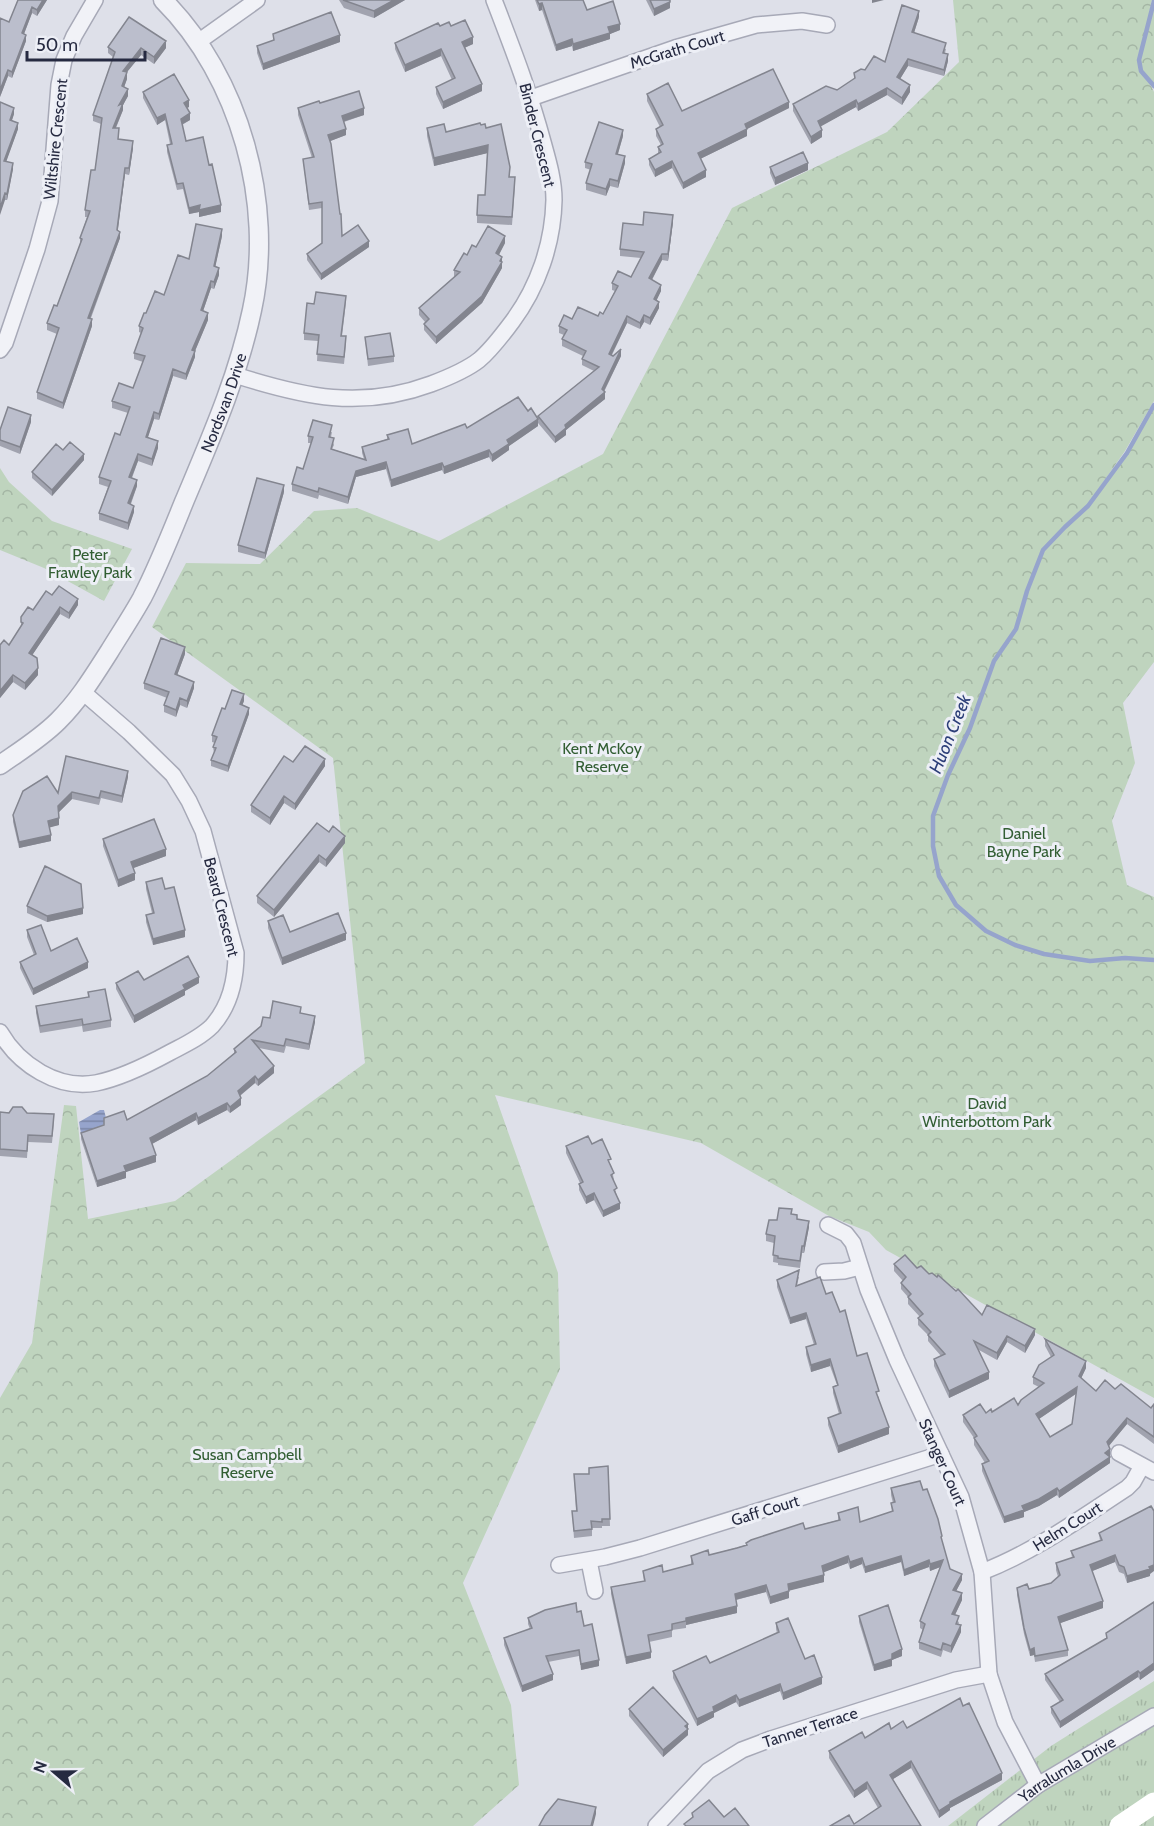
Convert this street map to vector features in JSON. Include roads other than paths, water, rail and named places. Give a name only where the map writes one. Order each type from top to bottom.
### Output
[{"type":"main road","points":[[1120,1826],[1154,1803]]},
{"type":"street","name":"Wiltshire Crescent","points":[[0,350],[5,343],[38,249],[50,201],[59,85],[64,60],[74,36],[95,0]]},
{"type":"street","name":"Nordsvan Drive","points":[[0,765],[57,722],[84,693],[142,597],[172,533],[236,375],[253,309],[259,253],[257,198],[246,144],[226,92],[198,42],[163,0]]},
{"type":"street","points":[[198,42],[256,0]]},
{"type":"street","name":"Binder Crescent","points":[[236,375],[274,388],[310,395],[347,399],[385,398],[451,376],[479,360],[501,337],[526,303],[541,273],[554,200],[551,172],[531,98],[494,0]]},
{"type":"street","name":"McGrath Court","points":[[531,98],[675,48],[756,24],[802,21],[827,25]]},
{"type":"street","name":"Beard Crescent","points":[[0,1032],[19,1058],[38,1071],[59,1080],[81,1084],[94,1083],[155,1061],[200,1036],[212,1026],[223,1009],[236,973],[236,953],[203,831],[189,801],[173,775],[129,732],[84,693]]},
{"type":"street","name":"Stanger Court","points":[[828,1225],[842,1231],[850,1239],[897,1360],[961,1497],[982,1572],[989,1674],[1005,1722],[1038,1785]]},
{"type":"street","points":[[824,1272],[860,1267]]},
{"type":"street","name":"Helm Court","points":[[982,1572],[1034,1547],[1123,1491],[1148,1469],[1119,1453]]},
{"type":"street","name":"Gaff Court","points":[[560,1565],[622,1553],[709,1528],[941,1454]]},
{"type":"street","points":[[589,1561],[595,1591]]},
{"type":"street","name":"Tanner Terrace","points":[[656,1826],[708,1771],[742,1750],[956,1680],[989,1674]]},
{"type":"street","name":"Yarralumla Drive","points":[[985,1826],[1038,1785],[1154,1716]]},
{"type":"water","points":[[104,1110],[107,1122],[91,1133],[81,1134],[79,1122]]},
{"type":"waterway","name":"Huon Creek","points":[[1154,1],[1139,60],[1141,71],[1154,86]]},
{"type":"waterway","name":"Huon Creek","points":[[1154,405],[1127,453],[1088,506],[1043,550],[1027,591],[1016,629],[994,661],[970,728],[948,775],[933,816],[933,846],[939,876],[956,905],[986,931],[1015,945],[1044,954],[1090,961],[1125,958],[1154,960]]},
{"type":"park label","name":"Peter Frawley Park","points":[[90,563]]},
{"type":"park label","name":"Kent McKoy Reserve","points":[[602,757]]},
{"type":"park label","name":"Daniel Bayne Park","points":[[1024,842]]},
{"type":"park label","name":"David Winterbottom Park","points":[[987,1112]]},
{"type":"park label","name":"Susan Campbell Reserve","points":[[247,1463]]}]
